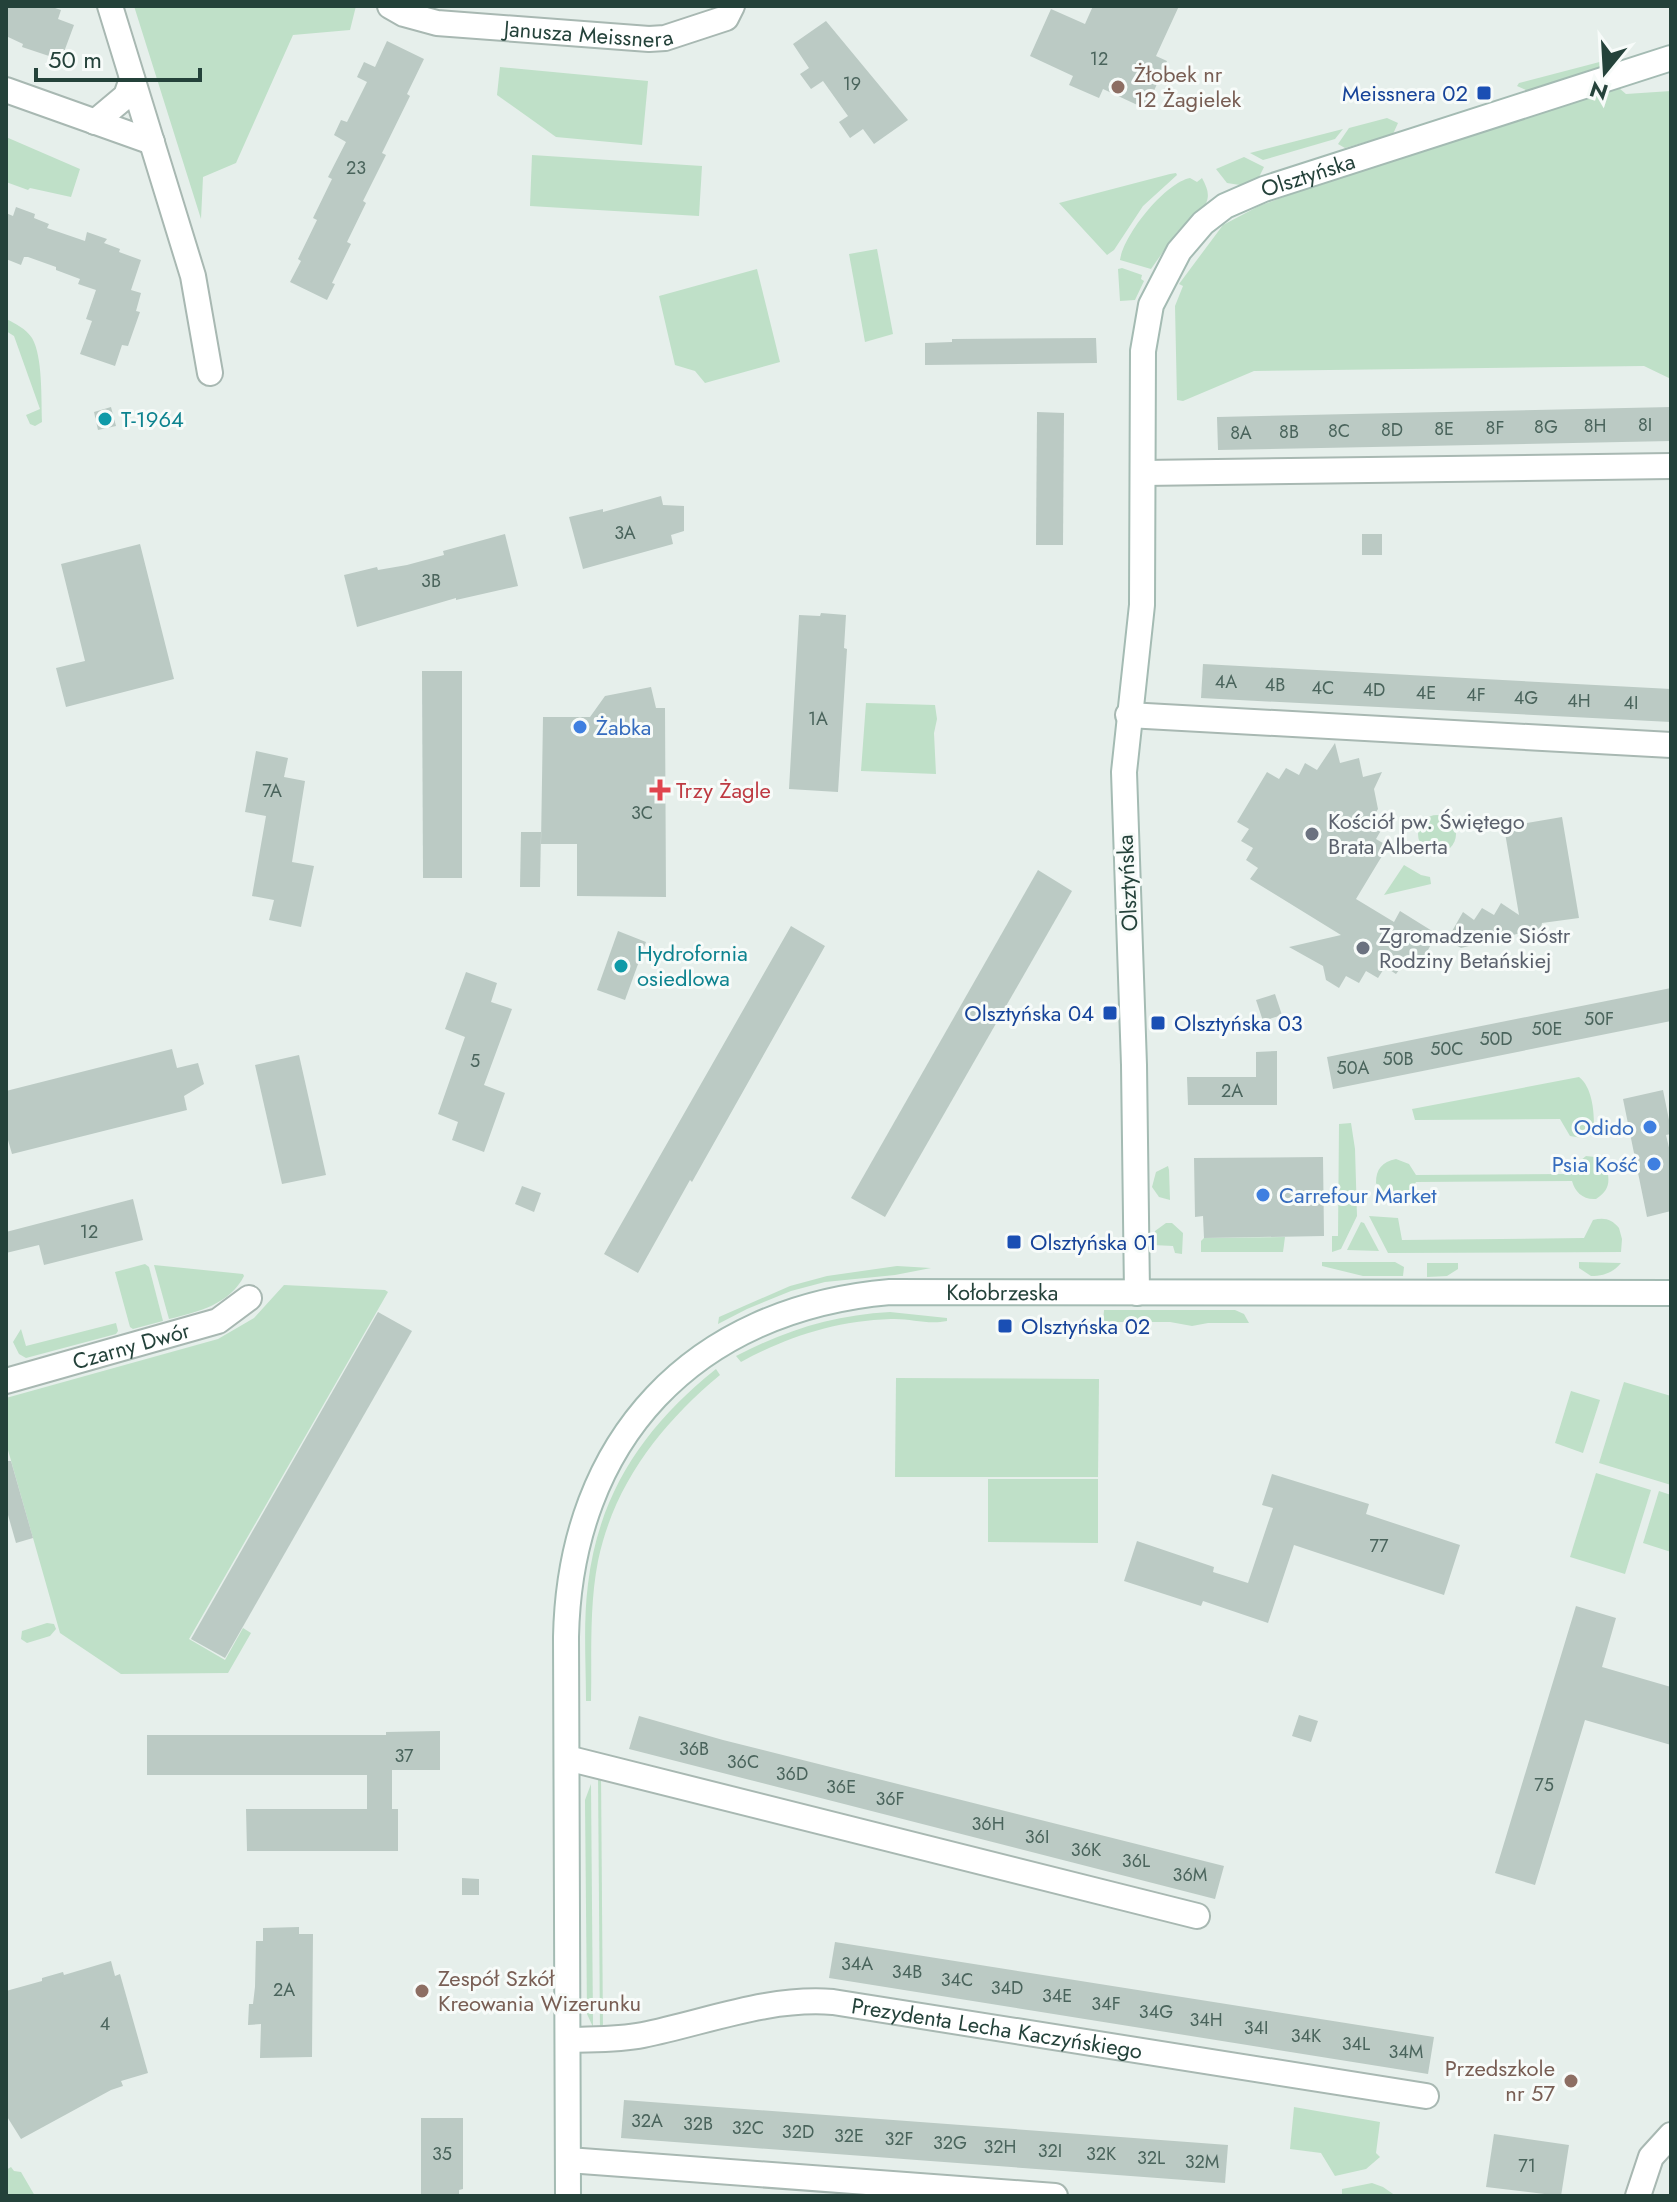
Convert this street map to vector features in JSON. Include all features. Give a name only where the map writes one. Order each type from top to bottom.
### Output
[{"type":"street","points":[[110,6],[193,276],[210,373]]},
{"type":"street","name":"Janusza Meissnera","points":[[390,6],[404,14],[437,23],[649,39],[665,38],[726,18],[732,6]]},
{"type":"street","name":"Olsztyńska","points":[[1137,1293],[1124,772],[1142,605],[1143,351],[1151,305],[1179,251],[1225,206],[1264,189],[1671,58]]},
{"type":"street","points":[[95,122],[126,96],[132,79]]},
{"type":"street","points":[[6,90],[152,142]]},
{"type":"street","points":[[1143,473],[1671,466]]},
{"type":"street","points":[[1128,715],[1671,745]]},
{"type":"street","name":"Kołobrzeska","points":[[567,1758],[566,1610],[574,1555],[590,1501],[601,1476],[646,1407],[683,1371],[749,1327],[795,1309],[859,1295],[890,1292],[1671,1293]]},
{"type":"street","name":"Czarny Dwór","points":[[6,1381],[218,1321],[249,1298]]},
{"type":"street","points":[[568,2196],[567,1758],[1197,1916]]},
{"type":"street","name":"Prezydenta Lecha Kaczyńskiego","points":[[569,2040],[642,2035],[765,2005],[803,1999],[1426,2096]]},
{"type":"street","points":[[1638,2196],[1651,2157],[1671,2135]]},
{"type":"street","points":[[568,2160],[803,2187],[1055,2196]]},
{"type":"green space","points":[[134,6],[356,6],[350,30],[293,35],[236,163],[203,177],[201,219]]},
{"type":"green space","points":[[1611,59],[1613,65],[1528,91],[1517,86],[1519,83]]},
{"type":"green space","points":[[500,67],[648,81],[642,145],[556,137],[497,95]]},
{"type":"green space","points":[[1619,88],[1626,94],[1671,91],[1671,379],[1644,366],[1254,371],[1183,401],[1177,400],[1175,306],[1183,286],[1179,284],[1223,225],[1259,206],[1289,195]]},
{"type":"green space","points":[[1387,118],[1398,123],[1393,134],[1345,148],[1338,144],[1349,128]]},
{"type":"green space","points":[[1343,129],[1335,139],[1263,160],[1250,153]]},
{"type":"green space","points":[[6,137],[80,169],[71,197],[28,190],[6,182]]},
{"type":"green space","points":[[532,155],[702,166],[699,216],[530,206]]},
{"type":"green space","points":[[1244,157],[1264,167],[1259,177],[1240,185],[1227,183],[1216,169]]},
{"type":"green space","points":[[1176,173],[1143,206],[1114,250],[1107,255],[1059,203]]},
{"type":"green space","points":[[1190,178],[1197,182],[1202,178],[1206,187],[1208,199],[1201,211],[1177,232],[1151,269],[1120,260],[1129,237],[1147,211],[1169,189]]},
{"type":"green space","points":[[877,249],[893,334],[865,342],[849,254]]},
{"type":"green space","points":[[757,269],[780,362],[705,383],[695,371],[675,365],[659,296]]},
{"type":"green space","points":[[1118,269],[1142,275],[1144,281],[1135,300],[1120,301]]},
{"type":"green space","points":[[6,319],[27,332],[36,346],[41,378],[42,422],[35,426],[30,424],[26,415],[40,409],[14,336],[6,331]]},
{"type":"green space","points":[[866,703],[935,705],[936,774],[861,771]]},
{"type":"green space","points":[[1437,815],[1451,820],[1456,834],[1451,848],[1437,853],[1423,848],[1418,834],[1423,820]]},
{"type":"green space","points":[[1404,865],[1430,877],[1431,884],[1384,895]]},
{"type":"green space","points":[[1579,1077],[1589,1093],[1594,1120],[1594,1126],[1582,1138],[1570,1136],[1560,1119],[1415,1120],[1412,1109]]},
{"type":"green space","points":[[1351,1123],[1357,1216],[1341,1249],[1332,1252],[1332,1236],[1338,1236],[1339,1124]]},
{"type":"green space","points":[[1586,1156],[1595,1157],[1607,1169],[1608,1186],[1596,1199],[1580,1194],[1572,1181],[1416,1182],[1409,1194],[1396,1199],[1383,1195],[1376,1183],[1381,1167],[1396,1159],[1409,1164],[1416,1175],[1572,1174],[1574,1166]]},
{"type":"green space","points":[[1168,1166],[1170,1200],[1159,1197],[1152,1187],[1156,1172]]},
{"type":"green space","points":[[1369,1216],[1398,1218],[1402,1240],[1584,1238],[1593,1220],[1604,1219],[1619,1228],[1621,1252],[1388,1253]]},
{"type":"green space","points":[[1361,1222],[1364,1223],[1379,1251],[1347,1250]]},
{"type":"green space","points":[[1166,1223],[1172,1223],[1183,1233],[1182,1254],[1175,1253],[1173,1246],[1153,1245],[1155,1231]]},
{"type":"green space","points":[[1285,1237],[1283,1252],[1201,1252],[1204,1238]]},
{"type":"green space","points":[[1322,1262],[1395,1262],[1404,1267],[1403,1276],[1363,1276],[1322,1266]]},
{"type":"green space","points":[[1579,1262],[1621,1263],[1608,1273],[1591,1276],[1579,1268]]},
{"type":"green space","points":[[1427,1263],[1458,1263],[1458,1269],[1447,1276],[1427,1277]]},
{"type":"green space","points":[[145,1264],[149,1267],[163,1321],[133,1329],[115,1272]]},
{"type":"green space","points":[[154,1265],[244,1276],[222,1300],[202,1310],[169,1319]]},
{"type":"green space","points":[[897,1266],[931,1268],[825,1282],[791,1291],[718,1324],[719,1317],[790,1286],[827,1276]]},
{"type":"green space","points":[[284,1285],[388,1292],[189,1639],[225,1660],[243,1628],[251,1633],[228,1673],[121,1674],[60,1633],[6,1443],[6,1398],[218,1339],[254,1318]]},
{"type":"green space","points":[[1104,1310],[1235,1310],[1244,1314],[1249,1323],[1192,1326],[1170,1322],[1103,1322]]},
{"type":"green space","points":[[890,1312],[947,1318],[947,1321],[891,1319],[851,1323],[795,1337],[741,1362],[736,1356],[811,1325],[849,1316]]},
{"type":"green space","points":[[116,1323],[116,1334],[26,1358],[19,1354],[13,1342],[21,1329],[26,1346]]},
{"type":"green space","points":[[716,1369],[720,1375],[678,1414],[643,1458],[628,1481],[605,1533],[595,1578],[592,1613],[591,1701],[586,1701],[586,1599],[603,1520],[630,1463],[647,1438]]},
{"type":"green space","points":[[896,1378],[1099,1379],[1098,1477],[895,1477]]},
{"type":"green space","points":[[1624,1382],[1671,1396],[1671,1485],[1599,1463]]},
{"type":"green space","points":[[1571,1391],[1600,1400],[1583,1453],[1555,1443]]},
{"type":"green space","points":[[1596,1473],[1651,1490],[1625,1574],[1570,1557]]},
{"type":"green space","points":[[988,1479],[1098,1479],[1098,1543],[988,1542]]},
{"type":"green space","points":[[1659,1491],[1671,1495],[1671,1552],[1643,1543]]},
{"type":"green space","points":[[47,1623],[54,1624],[56,1629],[50,1636],[27,1643],[21,1639],[22,1631]]},
{"type":"green space","points":[[601,1772],[603,2033],[600,2033],[598,1773]]},
{"type":"green space","points":[[591,1784],[593,2027],[587,2014],[585,1800]]},
{"type":"green space","points":[[1294,2107],[1380,2122],[1376,2153],[1380,2157],[1366,2169],[1335,2176],[1321,2153],[1290,2149]]},
{"type":"green space","points":[[11,2167],[21,2172],[35,2196],[7,2196],[6,2170]]},
{"type":"green space","points":[[1372,2183],[1396,2196],[1342,2196],[1342,2189]]},
{"type":"building","points":[[6,6],[49,6],[61,10],[58,19],[74,25],[61,60],[22,47],[23,44],[6,36]]},
{"type":"building","points":[[1093,6],[1179,6],[1156,56],[1167,61],[1146,109],[1103,89],[1099,98],[1069,85],[1073,76],[1030,56],[1051,9],[1085,24]]},
{"type":"building","points":[[826,21],[908,120],[874,144],[863,129],[850,138],[839,122],[848,116],[823,81],[811,89],[800,74],[809,68],[793,44]]},
{"type":"building","points":[[387,41],[424,59],[382,153],[386,155],[363,201],[366,203],[347,242],[351,244],[327,300],[290,282],[317,220],[313,218],[332,179],[328,177],[346,142],[334,135],[341,120],[347,122],[367,82],[357,77],[364,62],[375,67]]},
{"type":"building","points":[[16,207],[35,214],[34,218],[49,224],[47,228],[85,241],[87,232],[107,239],[104,243],[120,249],[119,252],[141,260],[131,290],[141,293],[136,311],[140,312],[128,346],[122,345],[115,366],[80,354],[92,321],[86,319],[96,290],[78,284],[80,279],[56,270],[56,267],[28,257],[24,257],[21,265],[6,259],[6,213],[13,216]]},
{"type":"building","points":[[1096,338],[1097,363],[925,365],[925,343],[952,342],[952,339]]},
{"type":"building","name":"T-1964","points":[[111,407],[116,426],[98,430],[94,412]]},
{"type":"building","points":[[1671,407],[1671,441],[1218,450],[1217,417]]},
{"type":"building","points":[[1037,412],[1064,413],[1063,545],[1036,545]]},
{"type":"building","points":[[661,496],[663,505],[684,506],[684,531],[671,535],[673,544],[583,569],[569,517],[603,509],[603,512]]},
{"type":"building","points":[[505,534],[518,586],[456,598],[357,627],[344,575],[377,567],[378,570],[407,565],[444,555],[443,551]]},
{"type":"building","points":[[1362,534],[1382,534],[1382,555],[1362,555]]},
{"type":"building","points":[[140,544],[174,679],[66,707],[56,668],[85,661],[61,564]]},
{"type":"building","points":[[821,613],[846,615],[844,648],[847,649],[838,792],[789,789],[799,615],[820,616]]},
{"type":"building","points":[[1203,664],[1671,689],[1671,722],[1201,698]]},
{"type":"building","points":[[422,671],[462,671],[462,878],[423,878]]},
{"type":"building","points":[[651,687],[656,708],[665,708],[666,897],[577,896],[577,844],[541,844],[543,717],[590,717],[605,696]]},
{"type":"building","name":"Kościół pw. Świętego Brata Alberta","points":[[1335,743],[1340,763],[1359,758],[1363,777],[1382,772],[1374,789],[1378,809],[1371,820],[1383,827],[1376,839],[1388,846],[1356,899],[1394,922],[1400,911],[1437,934],[1424,957],[1405,962],[1396,974],[1385,967],[1378,978],[1366,971],[1359,983],[1346,976],[1339,988],[1326,980],[1323,966],[1289,947],[1341,935],[1250,879],[1258,868],[1246,860],[1253,848],[1241,841],[1249,829],[1237,822],[1267,772],[1279,779],[1286,768],[1299,775],[1305,763],[1317,770]]},
{"type":"building","points":[[256,751],[288,758],[284,777],[305,781],[292,862],[314,866],[301,927],[269,920],[274,900],[252,896],[266,816],[245,812]]},
{"type":"building","points":[[1562,817],[1579,918],[1542,923],[1541,928],[1461,948],[1447,940],[1463,912],[1474,920],[1482,908],[1494,915],[1501,903],[1519,915],[1504,827]]},
{"type":"building","points":[[521,832],[541,832],[540,887],[520,887]]},
{"type":"building","points":[[1038,870],[1072,891],[885,1217],[851,1198]]},
{"type":"building","points":[[791,926],[825,946],[638,1273],[604,1254]]},
{"type":"building","name":"Hydrofornia osiedlowa","points":[[618,931],[646,942],[625,1000],[597,990]]},
{"type":"building","points":[[466,972],[497,983],[491,1002],[512,1009],[484,1085],[505,1093],[484,1152],[452,1140],[458,1122],[438,1114],[465,1037],[445,1029]]},
{"type":"building","points":[[1671,988],[1671,1021],[1333,1089],[1327,1057]]},
{"type":"building","points":[[1275,994],[1282,1015],[1263,1021],[1256,1000]]},
{"type":"building","points":[[172,1049],[177,1068],[198,1063],[204,1084],[184,1096],[187,1110],[12,1154],[6,1133],[6,1091]]},
{"type":"building","points":[[1277,1051],[1277,1105],[1188,1105],[1187,1077],[1256,1077],[1256,1052]]},
{"type":"building","points":[[299,1055],[326,1175],[282,1184],[255,1065]]},
{"type":"building","points":[[1663,1090],[1671,1130],[1671,1134],[1666,1135],[1671,1156],[1671,1211],[1647,1217],[1623,1099]]},
{"type":"building","name":"Carrefour Market","points":[[1323,1157],[1324,1236],[1204,1238],[1203,1216],[1195,1217],[1194,1158]]},
{"type":"building","points":[[522,1186],[541,1193],[534,1212],[515,1204]]},
{"type":"building","points":[[133,1199],[143,1240],[44,1265],[39,1245],[6,1253],[6,1232]]},
{"type":"building","points":[[378,1312],[412,1331],[225,1658],[191,1639]]},
{"type":"building","points":[[6,1461],[11,1461],[33,1538],[16,1543],[6,1508]]},
{"type":"building","points":[[1272,1474],[1369,1504],[1366,1514],[1460,1545],[1444,1595],[1294,1545],[1268,1623],[1203,1601],[1201,1606],[1124,1581],[1137,1541],[1214,1567],[1213,1572],[1248,1583],[1273,1508],[1262,1505]]},
{"type":"building","points":[[1576,1606],[1616,1618],[1602,1667],[1671,1687],[1671,1745],[1585,1720],[1535,1885],[1495,1873]]},
{"type":"building","points":[[1299,1715],[1318,1721],[1311,1742],[1292,1736]]},
{"type":"building","points":[[639,1716],[1224,1866],[1215,1899],[629,1749]]},
{"type":"building","points":[[440,1731],[440,1770],[392,1770],[392,1809],[398,1809],[398,1851],[247,1851],[246,1809],[367,1809],[367,1775],[147,1775],[147,1735],[386,1735],[386,1732]]},
{"type":"building","points":[[462,1878],[479,1879],[479,1895],[462,1895]]},
{"type":"building","points":[[299,1927],[299,1934],[313,1934],[312,2057],[260,2058],[261,2024],[248,2025],[249,2004],[253,2004],[255,1987],[256,1941],[263,1941],[263,1928]]},
{"type":"building","points":[[835,1942],[1434,2037],[1428,2074],[829,1978]]},
{"type":"building","points":[[111,1961],[115,1976],[120,1974],[148,2073],[121,2081],[123,2086],[21,2139],[6,2115],[6,1991],[63,1972],[64,1975]]},
{"type":"building","points":[[624,2100],[1228,2145],[1225,2183],[621,2138]]},
{"type":"building","points":[[421,2118],[463,2118],[463,2189],[459,2190],[459,2196],[421,2196]]},
{"type":"building","points":[[1494,2134],[1569,2145],[1561,2196],[1486,2187]]},
{"type":"place","name":"Żłobek nr 12 Żagielek","points":[[1118,87]]},
{"type":"place","name":"Meissnera 02","points":[[1484,93]]},
{"type":"place","name":"T-1964","points":[[105,419]]},
{"type":"place","name":"Żabka","points":[[580,727]]},
{"type":"place","name":"Trzy Żagle","points":[[660,790]]},
{"type":"place","name":"Kościół pw. Świętego Brata Alberta","points":[[1312,834]]},
{"type":"place","name":"Zgromadzenie Sióstr Rodziny Betańskiej","points":[[1363,948]]},
{"type":"place","name":"Hydrofornia osiedlowa","points":[[621,966]]},
{"type":"place","name":"Olsztyńska 04","points":[[1110,1013]]},
{"type":"place","name":"Olsztyńska 03","points":[[1158,1023]]},
{"type":"place","name":"Odido","points":[[1650,1127]]},
{"type":"place","name":"Psia Kość","points":[[1654,1164]]},
{"type":"place","name":"Carrefour Market","points":[[1263,1195]]},
{"type":"place","name":"Olsztyńska 01","points":[[1014,1242]]},
{"type":"place","name":"Olsztyńska 02","points":[[1005,1326]]},
{"type":"place","name":"Zespół Szkół Kreowania Wizerunku","points":[[422,1991]]},
{"type":"place","name":"Przedszkole nr 57","points":[[1571,2081]]}]
